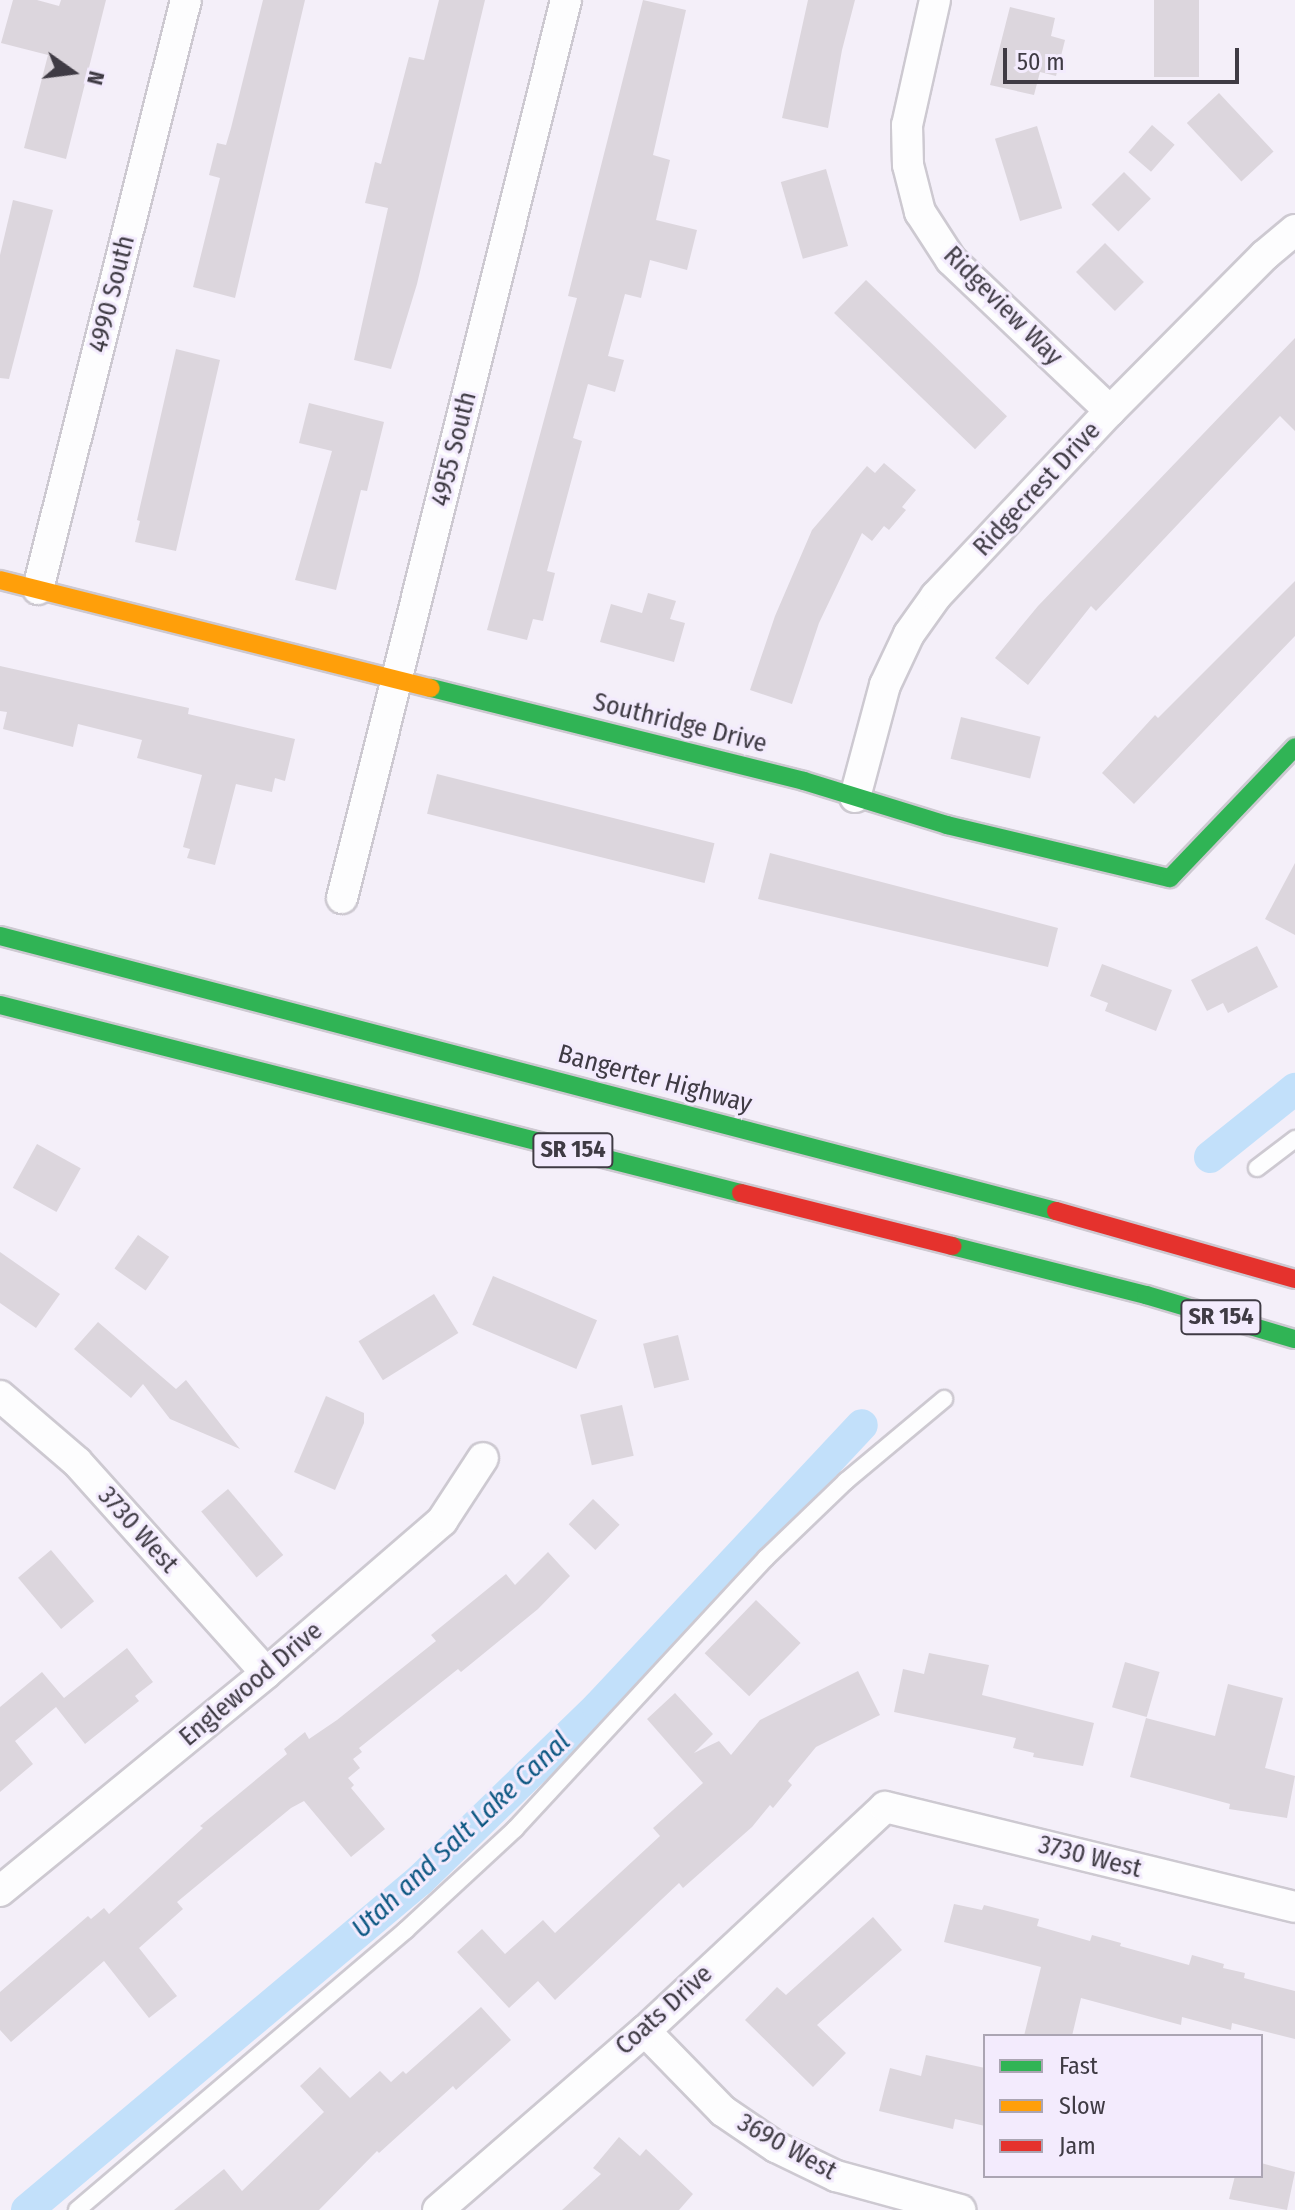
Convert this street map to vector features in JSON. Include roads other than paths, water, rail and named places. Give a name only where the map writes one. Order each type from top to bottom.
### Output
[{"type":"main road","name":"Southridge Drive","points":[[0,580],[804,781],[947,825],[1170,878],[1295,747]]},
{"type":"main road","name":"Bangerter Highway","points":[[0,936],[1047,1208],[1295,1279]]},
{"type":"main road","name":"SR 154","points":[[0,1005],[1146,1295],[1295,1339]]},
{"type":"main road","points":[[1047,1208],[1217,1237]]},
{"type":"main road","points":[[1146,1295],[1268,1352]]},
{"type":"street","name":"4990 South","points":[[38,589],[186,0]]},
{"type":"street","name":"4955 South","points":[[342,898],[566,0]]},
{"type":"street","name":"Ridgeview Way","points":[[935,0],[907,125],[908,165],[920,212],[951,260],[1110,411]]},
{"type":"street","name":"Ridgecrest Drive","points":[[855,797],[885,685],[909,634],[936,596],[1110,411],[1265,255],[1295,230]]},
{"type":"street","name":"3730 West","points":[[0,1396],[77,1462],[266,1673]]},
{"type":"street","name":"Englewood Drive","points":[[0,1891],[266,1673],[442,1521],[483,1458]]},
{"type":"street","name":"3730 West","points":[[885,1807],[1295,1907]]},
{"type":"street","name":"Coats Drive","points":[[438,2210],[645,2031],[885,1807]]},
{"type":"street","name":"3690 West","points":[[645,2031],[723,2111],[776,2147],[836,2176],[960,2210]]},
{"type":"lane","points":[[1257,1168],[1295,1139]]},
{"type":"lane","points":[[77,2210],[406,1930],[515,1829],[766,1558],[846,1481],[944,1399]]},
{"type":"waterway","name":"Utah and Salt Lake Canal","points":[[1210,1157],[1295,1089]]},
{"type":"waterway","name":"Utah and Salt Lake Canal","points":[[27,2210],[420,1880],[598,1707],[862,1425]]}]
